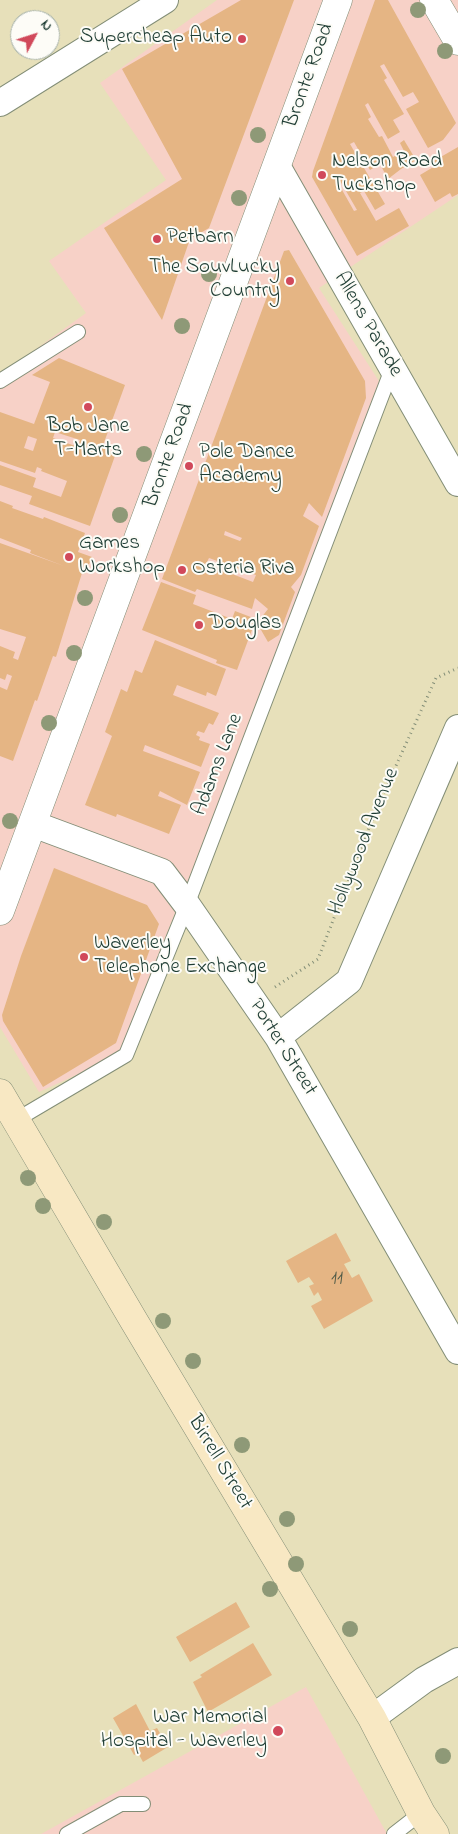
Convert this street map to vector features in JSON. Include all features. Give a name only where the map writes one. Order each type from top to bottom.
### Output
[{"type":"main road","name":"Birrell Street","points":[[0,1093],[14,1128],[372,1718],[428,1824]]},
{"type":"street","points":[[0,103],[165,0]]},
{"type":"street","name":"Bronte Road","points":[[0,911],[338,0]]},
{"type":"street","points":[[434,0],[458,41]]},
{"type":"street","name":"Allens Parade","points":[[277,166],[458,483]]},
{"type":"street","name":"Hollywood Avenue","points":[[278,1037],[349,981],[458,728]]},
{"type":"street","name":"Porter Street","points":[[33,824],[162,872],[188,904],[278,1037],[458,1351]]},
{"type":"street","points":[[372,1718],[424,1680],[458,1661]]},
{"type":"lane","points":[[0,381],[78,332]]},
{"type":"lane","name":"Adams Lane","points":[[14,1128],[126,1055],[188,904],[392,369]]},
{"type":"lane","points":[[67,1834],[121,1804],[142,1804]]},
{"type":"lane","points":[[394,1834],[428,1824]]},
{"type":"path","name":"Hollywood Avenue","points":[[253,1001],[318,959],[378,805],[436,678],[458,668]]},
{"type":"shaded area","points":[[217,0],[458,0],[458,195],[319,288],[384,389],[118,1056],[39,1092],[0,1027],[0,375],[86,313],[49,261],[166,180],[100,83]]},
{"type":"shaded area","name":"War Memorial Hospital - Waverley","points":[[306,1687],[387,1834],[41,1834]]},
{"type":"building","points":[[241,0],[294,0],[209,228],[190,239],[162,320],[104,228],[182,179],[122,69]]},
{"type":"building","points":[[375,0],[388,0],[456,123],[443,140],[428,148],[406,109],[419,102],[413,92],[403,97],[384,64],[380,66],[387,78],[384,80],[404,114],[393,120],[400,132],[388,139],[368,103],[365,105],[371,117],[368,119],[379,137],[382,136],[393,157],[404,151],[400,143],[404,140],[416,160],[388,179],[380,164],[370,170],[354,142],[350,144],[385,204],[375,210],[364,191],[360,193],[376,221],[399,208],[409,226],[357,256],[312,177]],"holes":[[[339,179],[357,210],[354,211],[337,181]]]},
{"type":"building","points":[[458,147],[458,194],[452,197],[450,193],[435,202],[420,175],[435,166],[432,162]]},
{"type":"building","points":[[289,250],[365,381],[366,398],[322,517],[309,503],[303,516],[319,526],[301,575],[291,587],[295,592],[279,635],[268,642],[257,623],[268,609],[255,598],[252,609],[197,589],[195,592],[162,579],[284,251]],"holes":[[[225,531],[242,538],[240,541],[224,535]],[[209,558],[256,575],[253,582],[206,564]]]},
{"type":"building","points":[[59,358],[125,385],[102,448],[116,453],[90,526],[29,504],[32,496],[0,485],[0,465],[36,478],[33,487],[61,497],[67,481],[41,471],[42,469],[37,467],[35,473],[0,461],[0,412],[34,424],[50,382],[32,375]],"holes":[[[55,432],[80,440],[78,447],[53,438]],[[28,436],[37,439],[33,451],[24,448]]]},
{"type":"building","points":[[0,501],[13,506],[12,508],[43,519],[44,517],[85,533],[78,552],[92,557],[85,574],[82,573],[56,657],[53,656],[13,761],[0,756],[0,687],[7,690],[12,676],[7,674],[5,680],[0,678],[0,646],[15,652],[13,658],[18,660],[26,637],[0,629],[0,543],[64,566],[30,553],[31,550],[0,538]]},
{"type":"building","name":"Douglas","points":[[161,582],[196,595],[193,604],[232,619],[235,611],[256,619],[237,670],[216,663],[217,660],[142,630]]},
{"type":"building","points":[[155,640],[226,669],[216,696],[207,692],[206,696],[177,685],[173,695],[219,713],[213,725],[209,723],[204,733],[198,731],[196,735],[200,737],[199,740],[210,744],[201,767],[145,745],[143,751],[200,772],[187,805],[160,791],[158,796],[181,805],[169,834],[117,814],[116,817],[85,805],[112,736],[105,732],[121,689],[127,692],[135,670],[142,673]]},
{"type":"building","points":[[54,868],[147,905],[159,924],[116,1043],[43,1087],[3,1021],[2,1015],[21,956]]},
{"type":"building","points":[[336,1233],[351,1261],[344,1264],[352,1278],[359,1274],[373,1301],[324,1329],[311,1306],[322,1300],[318,1292],[314,1296],[309,1286],[314,1284],[309,1277],[298,1283],[286,1261]]},
{"type":"building","points":[[236,1602],[250,1627],[190,1662],[176,1637]]},
{"type":"building","points":[[253,1643],[272,1675],[208,1712],[193,1682],[202,1677],[200,1675]]},
{"type":"building","points":[[136,1704],[150,1731],[157,1728],[168,1747],[143,1762],[138,1753],[134,1755],[113,1718]]},
{"type":"place","name":"Supercheap Auto","points":[[242,39]]},
{"type":"place","name":"Nelson Road Tuckshop","points":[[322,175]]},
{"type":"place","name":"Petbarn","points":[[157,239]]},
{"type":"place","name":"The SouvLucky Country","points":[[290,281]]},
{"type":"place","name":"Bob Jane T-Marts","points":[[88,407]]},
{"type":"place","name":"Pole Dance Academy","points":[[189,466]]},
{"type":"place","name":"Games Workshop","points":[[69,557]]},
{"type":"place","name":"Osteria Riva","points":[[182,570]]},
{"type":"place","name":"Douglas","points":[[199,625]]},
{"type":"place","name":"Waverley Telephone Exchange","points":[[84,957]]},
{"type":"place","name":"War Memorial Hospital - Waverley","points":[[278,1731]]}]
